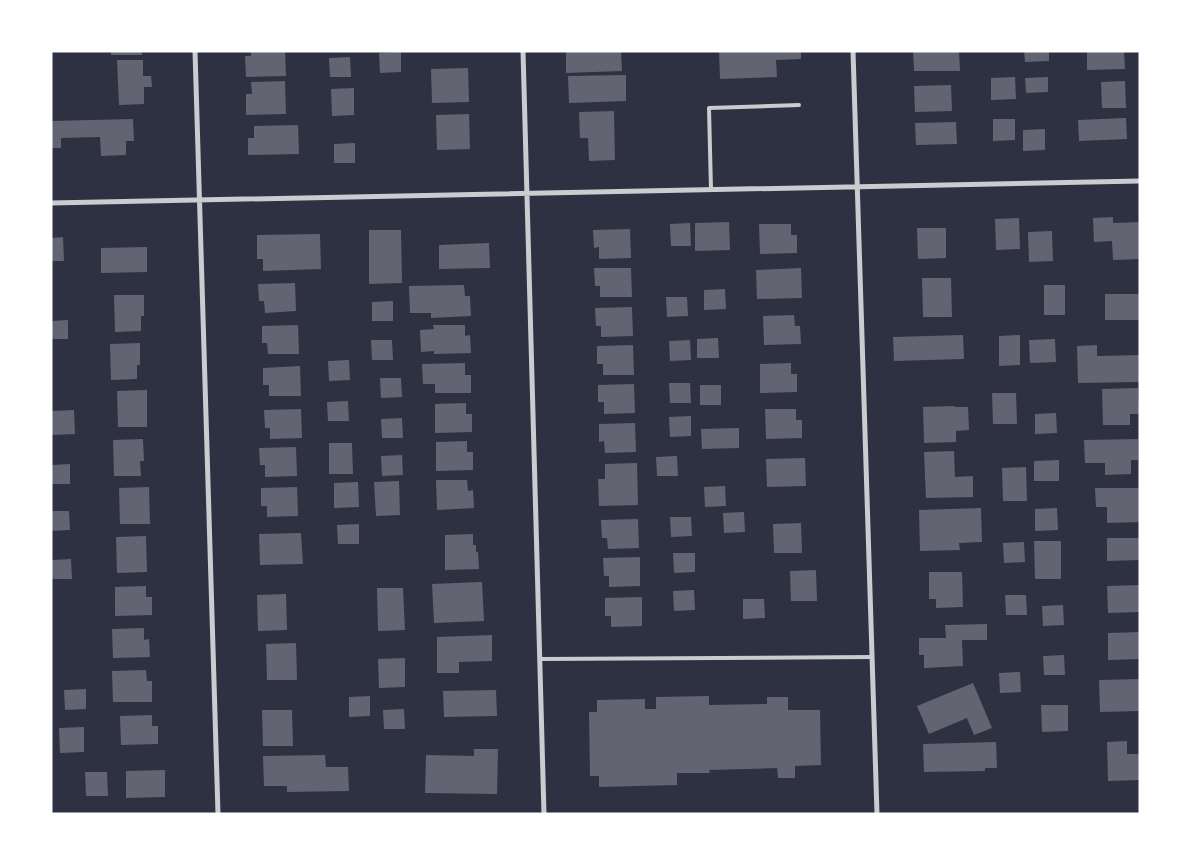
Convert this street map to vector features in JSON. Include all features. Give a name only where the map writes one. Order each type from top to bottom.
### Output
[{"type":"street","points":[[195,51],[218,814]]},
{"type":"street","points":[[523,51],[544,814]]},
{"type":"street","points":[[853,51],[877,814]]},
{"type":"street","points":[[51,203],[1140,181]]},
{"type":"lane","points":[[711,190],[709,108],[799,105]]},
{"type":"lane","points":[[540,659],[872,657]]},
{"type":"building","points":[[111,51],[142,51],[142,55],[111,55]]},
{"type":"building","points":[[251,51],[285,51],[286,76],[246,77],[245,56],[251,56]]},
{"type":"building","points":[[566,51],[621,51],[622,71],[566,73]]},
{"type":"building","points":[[719,51],[801,51],[801,59],[776,60],[777,77],[720,79]]},
{"type":"building","points":[[913,51],[959,51],[960,71],[914,71]]},
{"type":"building","points":[[1024,51],[1049,51],[1049,61],[1025,62]]},
{"type":"building","points":[[1087,51],[1124,51],[1125,69],[1087,70]]},
{"type":"building","points":[[401,52],[401,72],[380,73],[379,53]]},
{"type":"building","points":[[350,57],[351,77],[330,77],[329,58]]},
{"type":"building","points":[[117,60],[143,60],[143,76],[151,76],[152,87],[144,87],[144,104],[119,105]]},
{"type":"building","points":[[468,68],[469,102],[432,103],[431,69]]},
{"type":"building","points":[[626,75],[626,101],[569,103],[568,76]]},
{"type":"building","points":[[1015,77],[1016,99],[991,100],[991,78]]},
{"type":"building","points":[[1048,77],[1048,92],[1026,93],[1025,78]]},
{"type":"building","points":[[285,81],[286,114],[246,115],[246,94],[252,94],[251,82]]},
{"type":"building","points":[[1125,81],[1126,108],[1102,108],[1101,82]]},
{"type":"building","points":[[951,85],[952,111],[915,112],[914,86]]},
{"type":"building","points":[[354,88],[354,115],[332,116],[331,89]]},
{"type":"building","points":[[614,111],[615,160],[589,161],[588,138],[580,138],[579,112]]},
{"type":"building","points":[[469,114],[470,149],[437,150],[436,115]]},
{"type":"building","points":[[1126,118],[1127,139],[1079,141],[1078,120]]},
{"type":"building","points":[[133,119],[134,141],[126,141],[126,155],[101,156],[100,137],[61,138],[61,148],[51,148],[51,121]]},
{"type":"building","points":[[993,119],[1015,119],[1015,140],[993,141]]},
{"type":"building","points":[[956,122],[957,144],[916,145],[915,123]]},
{"type":"building","points":[[298,125],[299,154],[248,155],[248,138],[254,138],[254,126]]},
{"type":"building","points":[[1045,129],[1045,150],[1023,151],[1023,130]]},
{"type":"building","points":[[355,143],[355,163],[334,163],[334,144]]},
{"type":"building","points":[[1113,217],[1113,223],[1140,222],[1140,259],[1113,260],[1112,241],[1094,242],[1093,218]]},
{"type":"building","points":[[1019,218],[1020,249],[996,250],[995,219]]},
{"type":"building","points":[[729,222],[730,250],[695,251],[695,223]]},
{"type":"building","points":[[690,223],[691,246],[671,246],[670,224]]},
{"type":"building","points":[[759,224],[791,224],[791,235],[797,235],[797,253],[760,254]]},
{"type":"building","points":[[917,228],[946,228],[946,258],[918,259]]},
{"type":"building","points":[[630,229],[631,258],[599,259],[599,247],[594,248],[593,230]]},
{"type":"building","points":[[369,230],[401,230],[402,283],[369,284]]},
{"type":"building","points":[[1052,231],[1053,261],[1029,262],[1028,232]]},
{"type":"building","points":[[320,234],[321,269],[263,271],[263,259],[257,259],[257,235]]},
{"type":"building","points":[[63,237],[64,261],[51,261],[51,238]]},
{"type":"building","points":[[489,243],[490,268],[439,269],[439,245]]},
{"type":"building","points":[[147,247],[147,272],[101,273],[101,248]]},
{"type":"building","points":[[594,268],[631,268],[632,297],[600,297],[600,286],[595,286]]},
{"type":"building","points":[[801,268],[802,298],[757,299],[756,270]]},
{"type":"building","points":[[922,278],[951,278],[952,317],[923,317]]},
{"type":"building","points":[[295,283],[296,311],[265,313],[264,301],[259,301],[258,284]]},
{"type":"building","points":[[464,285],[465,296],[470,296],[471,316],[431,318],[431,313],[410,313],[409,286]]},
{"type":"building","points":[[1044,285],[1065,285],[1065,315],[1044,315]]},
{"type":"building","points":[[725,289],[726,309],[704,310],[704,290]]},
{"type":"building","points":[[1105,294],[1140,294],[1140,320],[1105,320]]},
{"type":"building","points":[[114,295],[144,295],[144,316],[141,316],[141,331],[115,332]]},
{"type":"building","points":[[666,297],[687,297],[688,316],[667,317]]},
{"type":"building","points":[[393,301],[393,321],[372,321],[372,302]]},
{"type":"building","points":[[632,307],[633,336],[601,337],[601,326],[596,326],[595,308]]},
{"type":"building","points":[[794,315],[795,326],[800,326],[801,344],[764,345],[763,316]]},
{"type":"building","points":[[68,320],[68,339],[51,339],[51,321]]},
{"type":"building","points":[[298,325],[299,354],[268,354],[267,343],[262,343],[262,326]]},
{"type":"building","points":[[433,325],[465,325],[465,336],[470,335],[471,353],[434,354],[434,351],[421,352],[420,330],[434,329]]},
{"type":"building","points":[[963,335],[964,359],[894,361],[893,337]]},
{"type":"building","points":[[1020,335],[1020,365],[999,366],[999,336]]},
{"type":"building","points":[[718,338],[719,358],[697,358],[697,339]]},
{"type":"building","points":[[1055,339],[1056,362],[1030,363],[1029,340]]},
{"type":"building","points":[[371,340],[392,340],[393,360],[372,360]]},
{"type":"building","points":[[690,340],[691,360],[670,361],[669,341]]},
{"type":"building","points":[[140,343],[140,365],[137,365],[137,379],[111,380],[110,344]]},
{"type":"building","points":[[633,345],[634,375],[603,375],[603,364],[597,364],[597,346]]},
{"type":"building","points":[[1097,345],[1097,356],[1140,355],[1140,382],[1078,383],[1077,346]]},
{"type":"building","points":[[349,360],[350,380],[329,381],[328,361]]},
{"type":"building","points":[[465,363],[465,375],[471,375],[471,393],[435,393],[435,384],[423,384],[422,364]]},
{"type":"building","points":[[791,363],[791,374],[797,374],[797,392],[760,393],[760,364]]},
{"type":"building","points":[[300,366],[301,396],[269,396],[269,385],[263,385],[263,368]]},
{"type":"building","points":[[380,378],[401,378],[402,397],[381,398]]},
{"type":"building","points":[[669,383],[690,383],[691,403],[670,403]]},
{"type":"building","points":[[634,384],[635,413],[604,414],[604,402],[598,402],[598,385]]},
{"type":"building","points":[[700,385],[721,385],[721,405],[700,405]]},
{"type":"building","points":[[1138,388],[1139,414],[1130,414],[1130,425],[1103,425],[1102,389]]},
{"type":"building","points":[[147,390],[147,427],[118,427],[117,391]]},
{"type":"building","points":[[992,393],[1016,393],[1017,424],[993,424]]},
{"type":"building","points":[[348,401],[349,421],[328,421],[327,402]]},
{"type":"building","points":[[466,403],[466,414],[472,414],[472,432],[435,433],[435,404]]},
{"type":"building","points":[[923,407],[968,407],[969,430],[956,431],[956,442],[924,443]]},
{"type":"building","points":[[301,409],[302,438],[270,439],[270,428],[265,428],[264,410]]},
{"type":"building","points":[[765,409],[796,409],[796,420],[802,420],[802,438],[766,439]]},
{"type":"building","points":[[74,410],[75,434],[51,435],[51,411]]},
{"type":"building","points":[[1056,413],[1057,433],[1035,434],[1035,414]]},
{"type":"building","points":[[691,416],[691,436],[670,437],[669,417]]},
{"type":"building","points":[[402,418],[403,438],[382,438],[381,419]]},
{"type":"building","points":[[635,423],[636,452],[605,453],[604,441],[599,442],[599,424]]},
{"type":"building","points":[[739,428],[739,448],[702,449],[701,429]]},
{"type":"building","points":[[143,439],[144,461],[140,461],[141,476],[114,476],[113,440]]},
{"type":"building","points":[[1138,439],[1138,460],[1131,460],[1131,474],[1105,475],[1105,463],[1085,463],[1084,440]]},
{"type":"building","points":[[467,441],[467,452],[473,452],[473,470],[436,471],[436,442]]},
{"type":"building","points":[[329,443],[352,443],[353,474],[329,474]]},
{"type":"building","points":[[296,447],[297,476],[265,477],[265,465],[260,465],[259,448]]},
{"type":"building","points":[[954,451],[955,477],[973,476],[973,497],[926,498],[924,452]]},
{"type":"building","points":[[402,455],[403,475],[382,476],[381,456]]},
{"type":"building","points":[[677,456],[678,476],[657,476],[656,457]]},
{"type":"building","points":[[805,458],[806,486],[767,487],[766,459]]},
{"type":"building","points":[[1059,460],[1059,481],[1034,481],[1034,461]]},
{"type":"building","points":[[637,463],[638,505],[599,506],[598,479],[605,479],[605,464]]},
{"type":"building","points":[[70,464],[70,484],[51,484],[51,465]]},
{"type":"building","points":[[1026,467],[1027,501],[1003,501],[1002,468]]},
{"type":"building","points":[[436,480],[467,480],[468,491],[473,490],[474,508],[437,510]]},
{"type":"building","points":[[399,481],[400,515],[376,516],[374,482]]},
{"type":"building","points":[[358,482],[359,507],[334,508],[334,483]]},
{"type":"building","points":[[725,486],[726,506],[705,507],[704,487]]},
{"type":"building","points":[[149,487],[150,524],[120,524],[119,488]]},
{"type":"building","points":[[297,487],[298,516],[267,517],[267,506],[261,506],[261,488]]},
{"type":"building","points":[[1095,488],[1139,488],[1140,522],[1107,523],[1107,507],[1096,507]]},
{"type":"building","points":[[981,508],[982,542],[959,543],[960,550],[920,551],[919,510]]},
{"type":"building","points":[[1057,508],[1058,530],[1035,531],[1035,509]]},
{"type":"building","points":[[51,511],[69,511],[70,530],[51,531]]},
{"type":"building","points":[[744,512],[745,532],[724,533],[723,513]]},
{"type":"building","points":[[670,517],[691,517],[692,536],[671,537]]},
{"type":"building","points":[[638,519],[639,548],[608,549],[607,538],[602,538],[601,520]]},
{"type":"building","points":[[801,523],[802,553],[774,553],[773,524]]},
{"type":"building","points":[[359,524],[359,544],[338,544],[337,525]]},
{"type":"building","points":[[301,533],[303,564],[260,565],[259,534]]},
{"type":"building","points":[[473,534],[473,545],[476,545],[476,552],[478,552],[479,569],[445,570],[445,535]]},
{"type":"building","points":[[146,536],[147,572],[117,573],[116,537]]},
{"type":"building","points":[[1107,538],[1140,538],[1140,560],[1107,561]]},
{"type":"building","points":[[1034,541],[1061,541],[1061,579],[1035,579]]},
{"type":"building","points":[[1024,542],[1025,562],[1004,563],[1003,543]]},
{"type":"building","points":[[673,553],[695,553],[695,572],[674,573]]},
{"type":"building","points":[[640,557],[640,586],[609,587],[609,576],[604,576],[603,558]]},
{"type":"building","points":[[71,559],[72,579],[51,579],[51,560]]},
{"type":"building","points":[[816,570],[817,601],[791,601],[790,571]]},
{"type":"building","points":[[929,572],[962,572],[963,607],[936,608],[936,599],[929,599]]},
{"type":"building","points":[[482,582],[484,621],[434,623],[432,584]]},
{"type":"building","points":[[1140,585],[1140,612],[1108,613],[1107,586]]},
{"type":"building","points":[[146,586],[146,597],[152,597],[152,615],[115,616],[115,587]]},
{"type":"building","points":[[377,588],[403,588],[405,630],[378,631]]},
{"type":"building","points":[[694,590],[695,610],[674,611],[673,591]]},
{"type":"building","points":[[286,594],[287,630],[258,631],[257,595]]},
{"type":"building","points":[[1005,595],[1026,595],[1027,615],[1006,615]]},
{"type":"building","points":[[642,597],[642,626],[611,627],[611,616],[605,616],[605,598]]},
{"type":"building","points":[[743,599],[764,599],[765,618],[743,619]]},
{"type":"building","points":[[1063,605],[1064,625],[1043,626],[1042,606]]},
{"type":"building","points":[[987,624],[987,640],[962,640],[963,666],[924,668],[924,655],[919,655],[919,638],[946,638],[945,625]]},
{"type":"building","points":[[144,628],[144,640],[149,639],[150,657],[113,658],[112,629]]},
{"type":"building","points":[[1140,632],[1140,659],[1108,660],[1108,633]]},
{"type":"building","points":[[492,635],[492,661],[459,662],[459,673],[437,673],[437,637]]},
{"type":"building","points":[[296,643],[297,680],[267,680],[266,644]]},
{"type":"building","points":[[1064,655],[1065,675],[1044,675],[1043,656]]},
{"type":"building","points":[[405,658],[405,687],[379,688],[378,659]]},
{"type":"building","points":[[146,670],[147,681],[152,681],[152,702],[113,702],[112,671]]},
{"type":"building","points":[[1020,672],[1021,692],[1000,693],[999,673]]},
{"type":"building","points":[[1140,679],[1140,711],[1100,712],[1099,680]]},
{"type":"building","points":[[973,683],[992,728],[974,735],[967,718],[929,734],[917,706]]},
{"type":"building","points":[[86,689],[86,709],[65,710],[64,690]]},
{"type":"building","points":[[496,690],[497,716],[444,717],[443,691]]},
{"type":"building","points":[[370,696],[370,716],[349,717],[349,697]]},
{"type":"building","points":[[709,696],[709,705],[767,704],[767,697],[788,697],[788,710],[820,710],[821,765],[795,766],[795,778],[778,778],[777,768],[709,770],[710,773],[677,773],[677,785],[599,787],[599,776],[590,776],[589,712],[597,712],[597,700],[645,699],[645,709],[656,709],[656,697]]},
{"type":"building","points":[[1041,705],[1068,705],[1068,731],[1042,732]]},
{"type":"building","points":[[404,709],[405,729],[384,729],[383,710]]},
{"type":"building","points":[[262,710],[292,710],[293,746],[263,746]]},
{"type":"building","points":[[152,715],[152,726],[158,726],[158,744],[121,745],[120,716]]},
{"type":"building","points":[[84,727],[84,752],[60,753],[59,728]]},
{"type":"building","points":[[1127,741],[1127,754],[1140,754],[1140,780],[1108,781],[1107,742]]},
{"type":"building","points":[[996,742],[997,768],[985,768],[985,771],[924,772],[923,744]]},
{"type":"building","points":[[474,749],[498,749],[497,794],[425,793],[426,755],[474,756]]},
{"type":"building","points":[[325,755],[326,767],[348,767],[349,791],[287,792],[287,786],[264,786],[263,756]]},
{"type":"building","points":[[165,770],[165,797],[126,798],[126,771]]},
{"type":"building","points":[[85,772],[107,772],[108,796],[86,796]]}]
